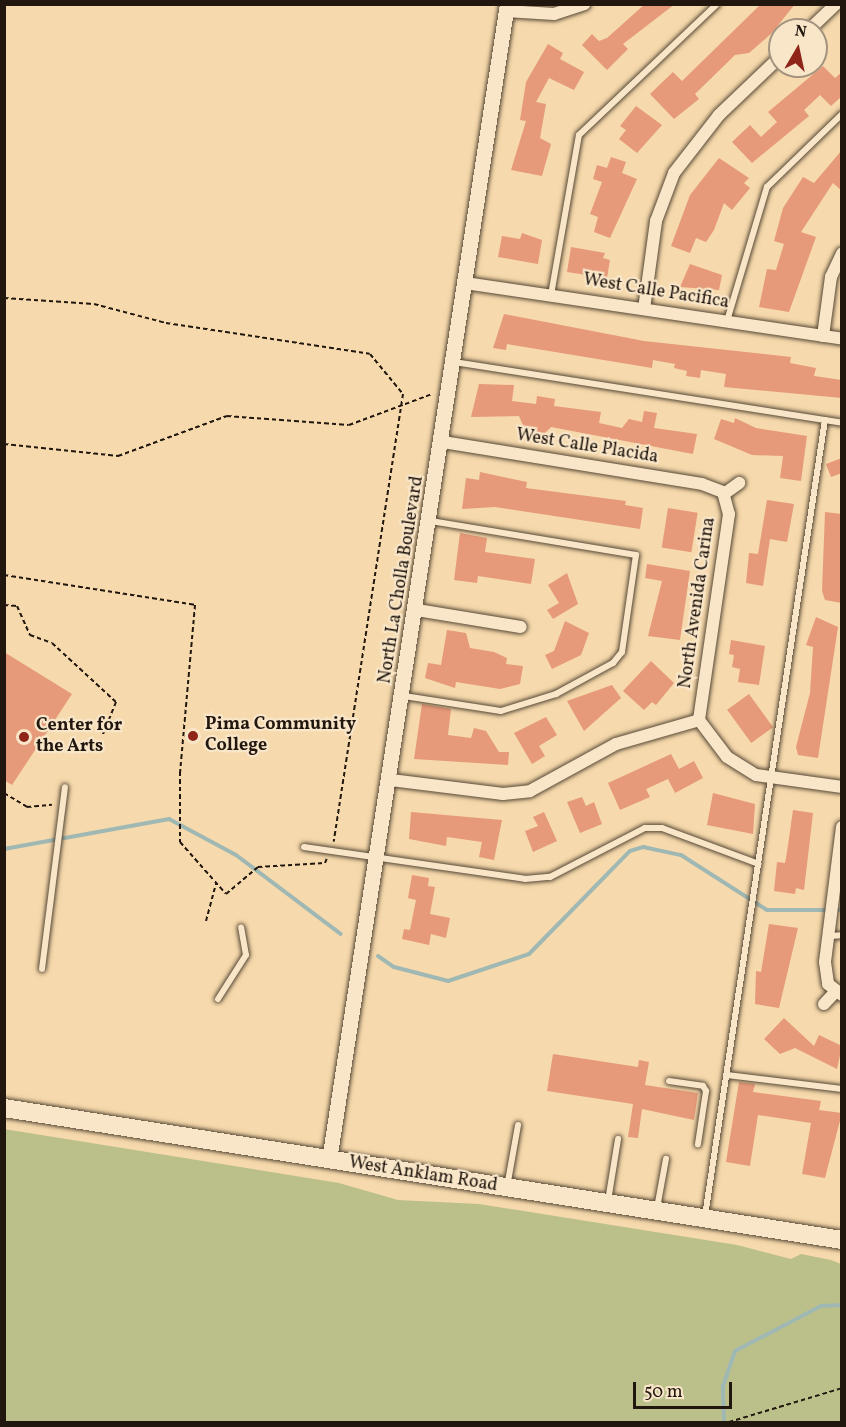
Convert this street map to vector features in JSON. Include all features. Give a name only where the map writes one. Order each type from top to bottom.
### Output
[{"type":"main road","name":"West Anklam Road","points":[[4,1108],[705,1220],[842,1239]]},
{"type":"street","points":[[507,8],[554,14],[584,4]]},
{"type":"street","points":[[821,18],[836,4]]},
{"type":"street","name":"North La Cholla Boulevard","points":[[329,1160],[404,696],[507,8]]},
{"type":"street","points":[[644,309],[656,221],[674,173],[719,115],[768,68]]},
{"type":"street","points":[[823,336],[831,277],[842,253]]},
{"type":"street","name":"West Calle Pacifica","points":[[465,283],[842,339]]},
{"type":"street","name":"West Calle Placida","points":[[443,442],[702,484],[724,493]]},
{"type":"street","points":[[724,493],[739,483]]},
{"type":"street","name":"North Avenida Carina","points":[[699,720],[729,514],[724,493]]},
{"type":"street","points":[[417,610],[521,627]]},
{"type":"street","points":[[391,780],[503,794],[530,791],[616,744],[699,720],[727,757],[772,778],[842,787]]},
{"type":"street","points":[[824,1004],[836,991],[825,962],[835,935],[842,827]]},
{"type":"lane","points":[[550,295],[579,135],[717,4]]},
{"type":"lane","points":[[727,321],[767,187],[842,114]]},
{"type":"lane","points":[[454,362],[842,423]]},
{"type":"lane","points":[[705,1220],[825,420]]},
{"type":"lane","points":[[404,696],[501,711],[556,694],[613,663],[622,652],[636,555],[431,521]]},
{"type":"lane","points":[[42,969],[65,787]]},
{"type":"lane","points":[[304,847],[525,879],[550,877],[645,828],[662,828],[759,864]]},
{"type":"lane","points":[[218,999],[246,955],[241,927]]},
{"type":"lane","points":[[727,1075],[842,1089]]},
{"type":"lane","points":[[669,1081],[703,1086],[706,1091],[698,1144]]},
{"type":"lane","points":[[507,1188],[518,1125]]},
{"type":"lane","points":[[608,1204],[618,1139]]},
{"type":"lane","points":[[656,1212],[666,1159]]},
{"type":"path","points":[[4,298],[94,303],[166,323],[370,354],[403,394],[330,851],[325,863],[258,867],[226,894],[180,842],[180,772],[195,605],[4,575]]},
{"type":"path","points":[[4,444],[118,456],[227,416],[349,425],[434,393]]},
{"type":"path","points":[[4,605],[17,606],[30,634],[52,643],[116,702],[103,735]]},
{"type":"path","points":[[4,793],[27,807],[64,805]]},
{"type":"path","points":[[206,921],[216,883]]},
{"type":"path","points":[[729,1422],[842,1388]]},
{"type":"green space","points":[[4,1129],[339,1183],[398,1200],[479,1204],[737,1245],[791,1259],[801,1254],[831,1260],[841,1264],[841,1422],[5,1422]]},
{"type":"building","points":[[645,4],[675,4],[623,44],[628,49],[607,70],[582,45],[592,34],[599,41],[607,38]]},
{"type":"building","points":[[761,4],[795,4],[784,18],[768,18],[768,36],[749,53],[735,55],[695,94],[699,99],[674,119],[650,94],[673,72],[682,81]]},
{"type":"building","points":[[548,44],[563,53],[560,59],[584,72],[574,90],[549,78],[536,102],[546,104],[540,138],[551,144],[542,176],[511,170],[526,121],[520,120],[526,82]]},
{"type":"building","points":[[828,71],[835,78],[842,72],[842,96],[831,106],[820,95],[804,110],[809,116],[752,163],[732,142],[750,125],[761,137],[777,122],[768,112],[809,78],[828,78]]},
{"type":"building","points":[[636,106],[662,125],[637,153],[619,139],[626,130],[620,126]]},
{"type":"building","points":[[842,150],[842,191],[833,183],[801,232],[816,237],[789,312],[759,307],[767,269],[776,270],[784,244],[774,241],[783,208],[803,177],[814,183]]},
{"type":"building","points":[[611,157],[626,162],[622,173],[637,179],[610,238],[594,232],[598,217],[590,214],[602,182],[593,179],[597,165],[607,168]]},
{"type":"building","points":[[719,158],[749,178],[744,183],[750,188],[732,210],[724,203],[714,230],[706,242],[696,238],[690,253],[671,246],[690,195]]},
{"type":"building","points":[[522,233],[542,240],[538,264],[498,257],[502,236],[520,239]]},
{"type":"building","points":[[571,247],[605,253],[603,258],[610,260],[607,278],[567,272]]},
{"type":"building","points":[[690,264],[722,275],[719,290],[680,287]]},
{"type":"building","points":[[504,314],[644,341],[791,357],[790,363],[816,368],[814,376],[842,380],[842,398],[724,387],[726,374],[701,370],[700,378],[686,376],[687,371],[674,368],[675,364],[653,360],[652,368],[507,344],[506,350],[493,348]]},
{"type":"building","points":[[479,384],[514,385],[512,401],[536,404],[537,396],[555,399],[554,406],[601,412],[599,423],[622,428],[629,419],[642,422],[644,411],[657,413],[654,428],[697,434],[693,454],[551,427],[545,433],[525,430],[519,416],[471,417]]},
{"type":"building","points":[[735,418],[756,428],[807,436],[801,481],[780,478],[783,456],[752,455],[714,439],[721,419],[734,423]]},
{"type":"building","points":[[842,458],[842,473],[831,477],[826,464]]},
{"type":"building","points":[[480,472],[527,482],[526,488],[626,501],[625,505],[643,508],[640,529],[495,507],[462,509],[466,478],[479,480]]},
{"type":"building","points":[[767,500],[794,504],[787,542],[770,539],[763,586],[746,583],[749,553],[758,554]]},
{"type":"building","points":[[668,508],[698,513],[691,552],[662,548]]},
{"type":"building","points":[[825,512],[842,514],[842,603],[825,600],[822,591]]},
{"type":"building","points":[[460,533],[487,538],[485,552],[535,559],[531,584],[478,576],[477,583],[454,580]]},
{"type":"building","points":[[647,564],[690,571],[680,640],[648,636],[662,581],[645,578]]},
{"type":"building","points":[[567,573],[578,604],[553,619],[547,610],[559,603],[548,585]]},
{"type":"building","points":[[816,617],[838,627],[818,758],[798,755],[796,747],[810,693],[813,647],[806,645]]},
{"type":"building","points":[[565,621],[589,633],[581,655],[552,669],[545,655],[554,651]]},
{"type":"building","points":[[447,630],[466,633],[470,648],[494,652],[507,658],[506,664],[523,666],[520,684],[500,689],[456,682],[455,688],[425,678],[428,663],[441,665]]},
{"type":"building","points":[[731,640],[765,646],[759,685],[738,682],[740,669],[732,667],[734,655],[729,654]]},
{"type":"building","name":"Center for the Arts","points":[[4,652],[72,694],[12,785],[4,780]]},
{"type":"building","points":[[651,661],[674,683],[656,705],[652,702],[644,710],[623,691]]},
{"type":"building","points":[[612,685],[621,698],[584,731],[567,701]]},
{"type":"building","points":[[749,694],[773,727],[751,743],[727,710]]},
{"type":"building","points":[[422,704],[451,709],[448,735],[471,738],[474,728],[486,731],[499,752],[509,752],[508,765],[414,759]]},
{"type":"building","points":[[546,717],[557,735],[539,746],[545,756],[532,764],[514,733]]},
{"type":"building","points":[[671,754],[679,769],[694,761],[703,778],[675,793],[668,779],[646,789],[650,797],[620,810],[608,783]]},
{"type":"building","points":[[713,793],[755,804],[753,834],[707,825]]},
{"type":"building","points":[[582,797],[586,806],[594,802],[602,824],[580,833],[567,802]]},
{"type":"building","points":[[793,810],[813,813],[804,890],[796,888],[795,894],[774,891],[777,862],[785,863]]},
{"type":"building","points":[[411,812],[502,820],[494,860],[479,857],[482,842],[447,837],[446,846],[409,839]]},
{"type":"building","points":[[544,812],[557,841],[533,852],[525,831],[538,826],[533,817]]},
{"type":"building","points":[[412,875],[429,878],[428,886],[435,887],[430,914],[450,918],[446,938],[431,934],[429,945],[402,939],[404,929],[410,930],[416,900],[408,898]]},
{"type":"building","points":[[769,924],[798,928],[779,1008],[755,1004],[756,971],[761,972]]},
{"type":"building","points":[[784,1018],[814,1046],[819,1035],[842,1046],[837,1069],[795,1048],[780,1054],[764,1039]]},
{"type":"building","points":[[553,1054],[638,1067],[639,1060],[649,1062],[645,1085],[698,1093],[694,1120],[642,1109],[638,1138],[628,1137],[633,1104],[547,1091]]},
{"type":"building","points":[[739,1082],[755,1084],[753,1092],[821,1101],[819,1110],[842,1113],[825,1178],[802,1174],[811,1123],[758,1115],[750,1166],[726,1162]]},
{"type":"waterway","points":[[4,849],[169,819],[236,855],[341,934]]},
{"type":"waterway","points":[[378,956],[394,967],[448,981],[529,954],[630,851],[643,847],[681,855],[767,910],[842,910]]},
{"type":"waterway","points":[[724,1422],[723,1386],[735,1351],[821,1306],[842,1305]]},
{"type":"place","name":"Pima Community College","points":[[193,736]]},
{"type":"place","name":"Center for the Arts","points":[[24,737]]}]
